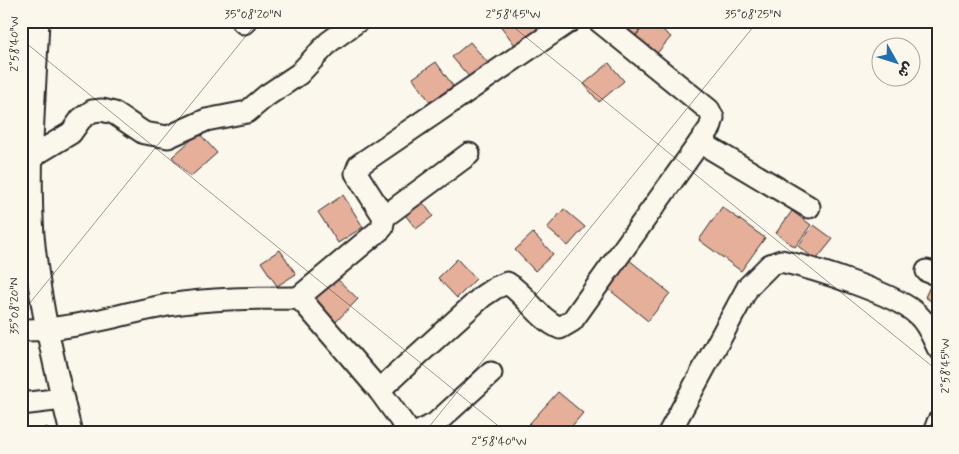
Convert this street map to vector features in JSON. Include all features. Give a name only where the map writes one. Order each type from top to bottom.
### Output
[{"type":"street","points":[[38,21],[31,157],[33,235],[47,331],[71,433]]},
{"type":"street","points":[[31,157],[71,133],[81,119],[92,111],[102,110],[114,113],[144,133],[168,137],[206,120],[247,112],[266,96],[299,74],[330,42],[358,21]]},
{"type":"street","points":[[21,330],[47,331],[169,305],[225,297],[298,298],[382,228],[384,217],[356,173],[359,165],[570,21]]},
{"type":"street","points":[[379,390],[483,296],[507,283],[518,290],[550,324],[560,328],[572,321],[710,128],[713,118],[709,110],[599,21]]},
{"type":"street","points":[[700,142],[808,207]]},
{"type":"street","points":[[384,217],[469,154]]},
{"type":"street","points":[[669,433],[748,287],[770,264],[781,261],[894,299],[918,315],[928,326],[938,348]]},
{"type":"street","points":[[298,298],[379,390],[410,433]]},
{"type":"street","points":[[417,433],[435,424],[491,373]]},
{"type":"street","points":[[21,404],[63,399]]},
{"type":"street","points":[[934,433],[938,422]]},
{"type":"building","points":[[502,21],[531,21],[537,29],[515,45],[499,24]]},
{"type":"building","points":[[613,21],[647,21],[630,42]]},
{"type":"building","points":[[648,21],[652,21],[671,37],[652,59],[631,42]]},
{"type":"building","points":[[470,42],[489,64],[471,79],[452,57]]},
{"type":"building","points":[[436,62],[453,86],[430,102],[413,78]]},
{"type":"building","points":[[609,63],[624,81],[599,102],[584,84]]},
{"type":"building","points":[[199,133],[217,153],[190,177],[172,157]]},
{"type":"building","points":[[343,195],[363,227],[338,243],[318,212]]},
{"type":"building","points":[[417,195],[433,216],[416,229],[400,208]]},
{"type":"building","points":[[722,207],[765,238],[741,271],[699,240]]},
{"type":"building","points":[[564,209],[585,227],[568,246],[547,228]]},
{"type":"building","points":[[792,211],[811,225],[795,247],[776,233]]},
{"type":"building","points":[[814,225],[833,239],[816,260],[798,246]]},
{"type":"building","points":[[533,233],[553,254],[535,271],[515,250]]},
{"type":"building","points":[[280,250],[296,274],[277,286],[261,262]]},
{"type":"building","points":[[457,259],[476,279],[457,298],[438,278]]},
{"type":"building","points":[[628,259],[670,293],[648,321],[606,287]]},
{"type":"building","points":[[334,276],[358,299],[333,325],[309,302]]},
{"type":"building","points":[[933,280],[938,283],[938,306],[925,297]]},
{"type":"building","points":[[558,392],[583,413],[566,433],[539,433],[529,424]]},
{"type":"building","points":[[47,427],[50,433],[34,433]]},
{"type":"building","points":[[455,428],[458,433],[447,433]]}]
